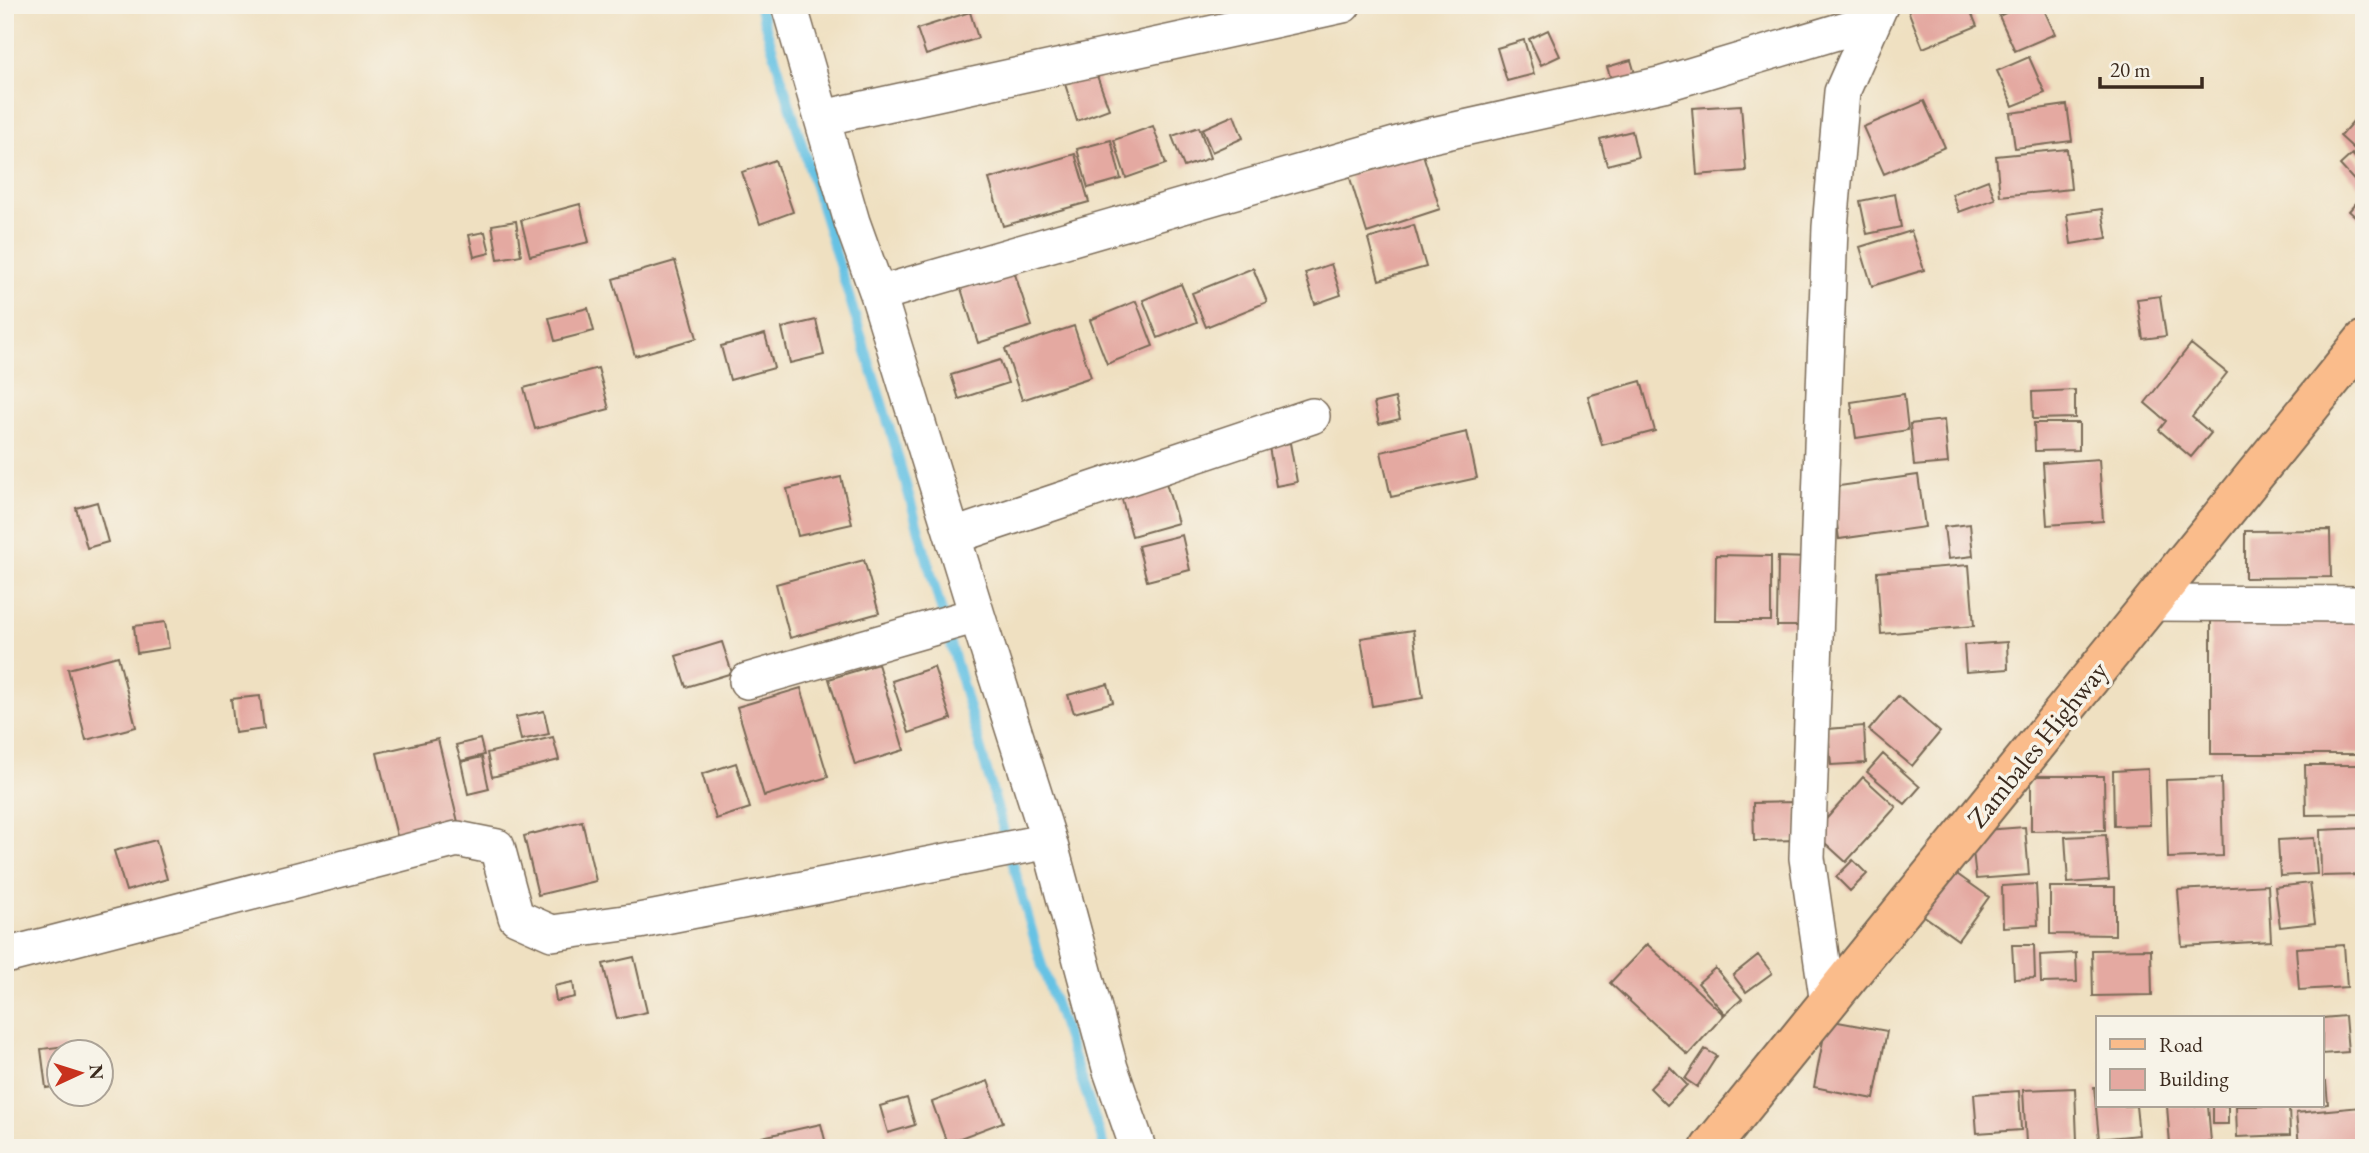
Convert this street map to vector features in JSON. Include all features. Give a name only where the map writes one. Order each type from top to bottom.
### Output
[{"type":"main road","name":"Zambales Highway","points":[[1710,1148],[2364,340]]},
{"type":"street","points":[[789,5],[852,222],[878,294],[954,536],[953,622],[1027,845],[1138,1148]]},
{"type":"street","points":[[822,118],[1343,5]]},
{"type":"street","points":[[878,294],[1419,138],[1663,84],[1876,13]]},
{"type":"street","points":[[1828,1004],[1807,858],[1830,227],[1842,92],[1876,13]]},
{"type":"street","points":[[954,536],[1312,416]]},
{"type":"street","points":[[2151,603],[2364,604]]},
{"type":"street","points":[[747,681],[953,622]]},
{"type":"street","points":[[5,956],[457,839],[497,847],[516,917],[552,933],[639,921],[1027,845]]},
{"type":"shaded area","points":[[1751,1141],[1831,1148],[1745,1148]]},
{"type":"building","points":[[1906,5],[1968,5],[1977,26],[1923,48]]},
{"type":"building","points":[[2023,5],[2042,5],[2055,34],[2015,51],[1999,16]]},
{"type":"building","points":[[970,12],[978,38],[926,55],[917,29]]},
{"type":"building","points":[[1548,30],[1560,56],[1541,65],[1529,39]]},
{"type":"building","points":[[1524,40],[1534,74],[1507,81],[1497,48]]},
{"type":"building","points":[[2029,57],[2045,93],[2013,106],[1997,71]]},
{"type":"building","points":[[1631,60],[1638,84],[1615,91],[1607,67]]},
{"type":"building","points":[[1096,73],[1109,109],[1077,121],[1065,84]]},
{"type":"building","points":[[1924,101],[1945,147],[1884,174],[1863,127]]},
{"type":"building","points":[[1741,105],[1746,171],[1697,175],[1692,108]]},
{"type":"building","points":[[2067,105],[2072,141],[2015,148],[2010,113]]},
{"type":"building","points":[[2364,109],[2364,158],[2340,136]]},
{"type":"building","points":[[1234,115],[1243,138],[1212,152],[1202,129]]},
{"type":"building","points":[[1153,126],[1166,164],[1126,178],[1114,140]]},
{"type":"building","points":[[1199,127],[1210,158],[1184,167],[1172,136]]},
{"type":"building","points":[[1632,131],[1638,157],[1607,165],[1600,139]]},
{"type":"building","points":[[1111,140],[1121,179],[1088,188],[1077,149]]},
{"type":"building","points":[[2067,149],[2071,189],[2000,196],[1996,156]]},
{"type":"building","points":[[1422,151],[1440,209],[1367,233],[1349,175]]},
{"type":"building","points":[[1075,154],[1089,202],[1003,226],[989,179]]},
{"type":"building","points":[[2352,154],[2364,168],[2364,182],[2359,186],[2340,165]]},
{"type":"building","points":[[775,160],[793,212],[760,224],[742,172]]},
{"type":"building","points":[[1988,180],[1995,199],[1959,212],[1952,194]]},
{"type":"building","points":[[1895,194],[1901,227],[1867,234],[1860,201]]},
{"type":"building","points":[[2364,194],[2364,224],[2349,211]]},
{"type":"building","points":[[580,204],[589,242],[530,256],[521,220]]},
{"type":"building","points":[[2102,209],[2107,238],[2071,244],[2067,214]]},
{"type":"building","points":[[516,221],[521,255],[498,259],[492,225]]},
{"type":"building","points":[[1414,225],[1426,267],[1379,280],[1368,239]]},
{"type":"building","points":[[1911,231],[1924,270],[1872,286],[1860,247]]},
{"type":"building","points":[[485,232],[490,253],[474,257],[469,235]]},
{"type":"building","points":[[675,261],[697,338],[635,356],[613,279]]},
{"type":"building","points":[[1331,264],[1341,295],[1315,304],[1305,273]]},
{"type":"building","points":[[1012,265],[1032,326],[978,343],[959,282]]},
{"type":"building","points":[[1253,268],[1267,302],[1206,327],[1192,293]]},
{"type":"building","points":[[1181,284],[1197,322],[1158,338],[1143,300]]},
{"type":"building","points":[[2160,296],[2166,336],[2143,339],[2137,299]]},
{"type":"building","points":[[1136,301],[1153,346],[1107,364],[1090,320]]},
{"type":"building","points":[[588,308],[594,331],[555,341],[549,318]]},
{"type":"building","points":[[816,320],[824,355],[790,363],[782,328]]},
{"type":"building","points":[[1074,326],[1091,377],[1022,400],[1005,349]]},
{"type":"building","points":[[765,334],[774,368],[730,380],[721,346]]},
{"type":"building","points":[[2191,344],[2227,373],[2192,417],[2211,433],[2191,457],[2159,430],[2166,421],[2145,403]]},
{"type":"building","points":[[1000,360],[1008,383],[959,399],[951,375]]},
{"type":"building","points":[[598,368],[609,409],[535,429],[524,388]]},
{"type":"building","points":[[1641,381],[1655,431],[1602,445],[1588,396]]},
{"type":"building","points":[[2075,390],[2075,418],[2033,419],[2032,392]]},
{"type":"building","points":[[1904,394],[1908,430],[1856,438],[1851,402]]},
{"type":"building","points":[[1395,398],[1400,419],[1379,424],[1374,403]]},
{"type":"building","points":[[1944,420],[1948,463],[1914,466],[1910,424]]},
{"type":"building","points":[[2034,423],[2079,423],[2079,450],[2035,451]]},
{"type":"building","points":[[1467,432],[1477,478],[1391,497],[1381,452]]},
{"type":"building","points":[[1290,443],[1297,482],[1276,486],[1269,447]]},
{"type":"building","points":[[2099,459],[2103,521],[2047,525],[2043,463]]},
{"type":"building","points":[[1918,475],[1925,527],[1839,539],[1832,487]]},
{"type":"building","points":[[841,477],[852,524],[798,536],[787,489]]},
{"type":"building","points":[[1166,483],[1178,523],[1132,536],[1121,496]]},
{"type":"building","points":[[97,502],[108,542],[87,548],[76,508]]},
{"type":"building","points":[[1970,524],[1973,556],[1948,559],[1944,527]]},
{"type":"building","points":[[2330,530],[2331,577],[2245,578],[2245,531]]},
{"type":"building","points":[[1182,535],[1190,570],[1147,581],[1138,546]]},
{"type":"building","points":[[1716,555],[1771,556],[1771,621],[1715,621]]},
{"type":"building","points":[[1778,557],[1809,558],[1808,626],[1777,626]]},
{"type":"building","points":[[864,560],[879,613],[790,638],[776,584]]},
{"type":"building","points":[[1969,565],[1974,626],[1881,634],[1877,572]]},
{"type":"building","points":[[2211,610],[2364,610],[2364,754],[2211,754]]},
{"type":"building","points":[[165,622],[169,648],[137,653],[134,626]]},
{"type":"building","points":[[1413,630],[1423,698],[1372,706],[1361,638]]},
{"type":"building","points":[[722,642],[732,673],[686,687],[676,656]]},
{"type":"building","points":[[2007,642],[2008,669],[1966,672],[1964,645]]},
{"type":"building","points":[[118,656],[136,727],[86,740],[68,669]]},
{"type":"building","points":[[878,664],[904,750],[855,765],[829,679]]},
{"type":"building","points":[[934,667],[951,719],[909,733],[892,681]]},
{"type":"building","points":[[1108,684],[1113,702],[1074,713],[1068,695]]},
{"type":"building","points":[[801,688],[828,777],[764,796],[737,707]]},
{"type":"building","points":[[260,696],[264,729],[235,733],[231,699]]},
{"type":"building","points":[[1898,696],[1940,732],[1912,766],[1869,730]]},
{"type":"building","points":[[544,711],[549,734],[521,740],[516,717]]},
{"type":"building","points":[[1864,726],[1866,763],[1831,765],[1828,729]]},
{"type":"building","points":[[553,737],[559,760],[492,777],[487,753]]},
{"type":"building","points":[[438,739],[459,826],[398,840],[377,753]]},
{"type":"building","points":[[480,739],[484,755],[461,761],[456,745]]},
{"type":"building","points":[[1883,754],[1920,787],[1905,804],[1867,772]]},
{"type":"building","points":[[482,757],[489,789],[468,794],[461,762]]},
{"type":"building","points":[[736,763],[750,808],[716,819],[702,774]]},
{"type":"building","points":[[2305,765],[2363,765],[2364,814],[2306,815]]},
{"type":"building","points":[[2148,769],[2150,825],[2114,826],[2113,771]]},
{"type":"building","points":[[2031,776],[2104,776],[2105,830],[2031,831]]},
{"type":"building","points":[[1863,777],[1896,807],[1846,862],[1814,833]]},
{"type":"building","points":[[2221,778],[2223,856],[2168,858],[2166,780]]},
{"type":"building","points":[[1797,802],[1797,840],[1754,841],[1753,803]]},
{"type":"building","points":[[582,821],[596,881],[538,895],[524,836]]},
{"type":"building","points":[[2025,827],[2029,875],[1976,879],[1971,831]]},
{"type":"building","points":[[2364,828],[2364,875],[2321,876],[2320,830]]},
{"type":"building","points":[[2106,835],[2109,880],[2068,883],[2065,837]]},
{"type":"building","points":[[2314,838],[2317,874],[2280,876],[2278,840]]},
{"type":"building","points":[[156,840],[167,879],[126,891],[114,851]]},
{"type":"building","points":[[1853,860],[1867,874],[1850,891],[1836,877]]},
{"type":"building","points":[[1954,872],[1989,897],[1958,940],[1923,915]]},
{"type":"building","points":[[2310,883],[2315,923],[2280,927],[2275,887]]},
{"type":"building","points":[[2036,884],[2038,925],[2003,927],[2002,886]]},
{"type":"building","points":[[2268,885],[2271,941],[2182,946],[2178,890]]},
{"type":"building","points":[[2050,887],[2115,887],[2115,935],[2050,934]]},
{"type":"building","points":[[1647,944],[1724,1015],[1688,1055],[1610,983]]},
{"type":"building","points":[[2012,945],[2034,945],[2035,978],[2014,979]]},
{"type":"building","points":[[2344,945],[2347,987],[2299,990],[2296,948]]},
{"type":"building","points":[[2151,949],[2152,995],[2093,996],[2092,950]]},
{"type":"building","points":[[2076,953],[2077,982],[2041,983],[2040,955]]},
{"type":"building","points":[[1758,955],[1772,973],[1746,992],[1733,975]]},
{"type":"building","points":[[634,957],[647,1012],[617,1019],[603,964]]},
{"type":"building","points":[[1715,968],[1742,999],[1725,1014],[1698,983]]},
{"type":"building","points":[[573,982],[575,997],[556,1001],[554,986]]},
{"type":"building","points":[[2345,1016],[2348,1052],[2324,1054],[2324,1018]]},
{"type":"building","points":[[1827,1020],[1887,1031],[1874,1099],[1814,1087]]},
{"type":"building","points":[[2360,1025],[2364,1025],[2364,1052],[2362,1052]]},
{"type":"building","points":[[46,1048],[46,1088],[41,1049]]},
{"type":"building","points":[[1705,1049],[1717,1056],[1697,1087],[1685,1079]]},
{"type":"building","points":[[1670,1067],[1687,1085],[1667,1105],[1650,1088]]},
{"type":"building","points":[[988,1081],[1003,1122],[947,1143],[932,1102]]},
{"type":"building","points":[[2324,1082],[2326,1082],[2328,1104],[2324,1105]]},
{"type":"building","points":[[2075,1088],[2077,1141],[2026,1143],[2023,1090]]},
{"type":"building","points":[[2019,1091],[2021,1130],[1977,1133],[1974,1094]]},
{"type":"building","points":[[907,1098],[915,1125],[888,1133],[880,1106]]},
{"type":"building","points":[[2361,1107],[2364,1140],[2299,1147],[2296,1113]]},
{"type":"building","points":[[2096,1108],[2136,1108],[2139,1135],[2099,1139]]},
{"type":"building","points":[[2167,1108],[2208,1108],[2211,1142],[2170,1144]]},
{"type":"building","points":[[2213,1108],[2228,1108],[2228,1124],[2213,1124]]},
{"type":"building","points":[[2236,1108],[2289,1108],[2290,1135],[2237,1137]]},
{"type":"building","points":[[821,1124],[827,1148],[765,1148],[762,1137]]},
{"type":"waterway","points":[[759,5],[893,439],[1042,966],[1105,1148]]}]
